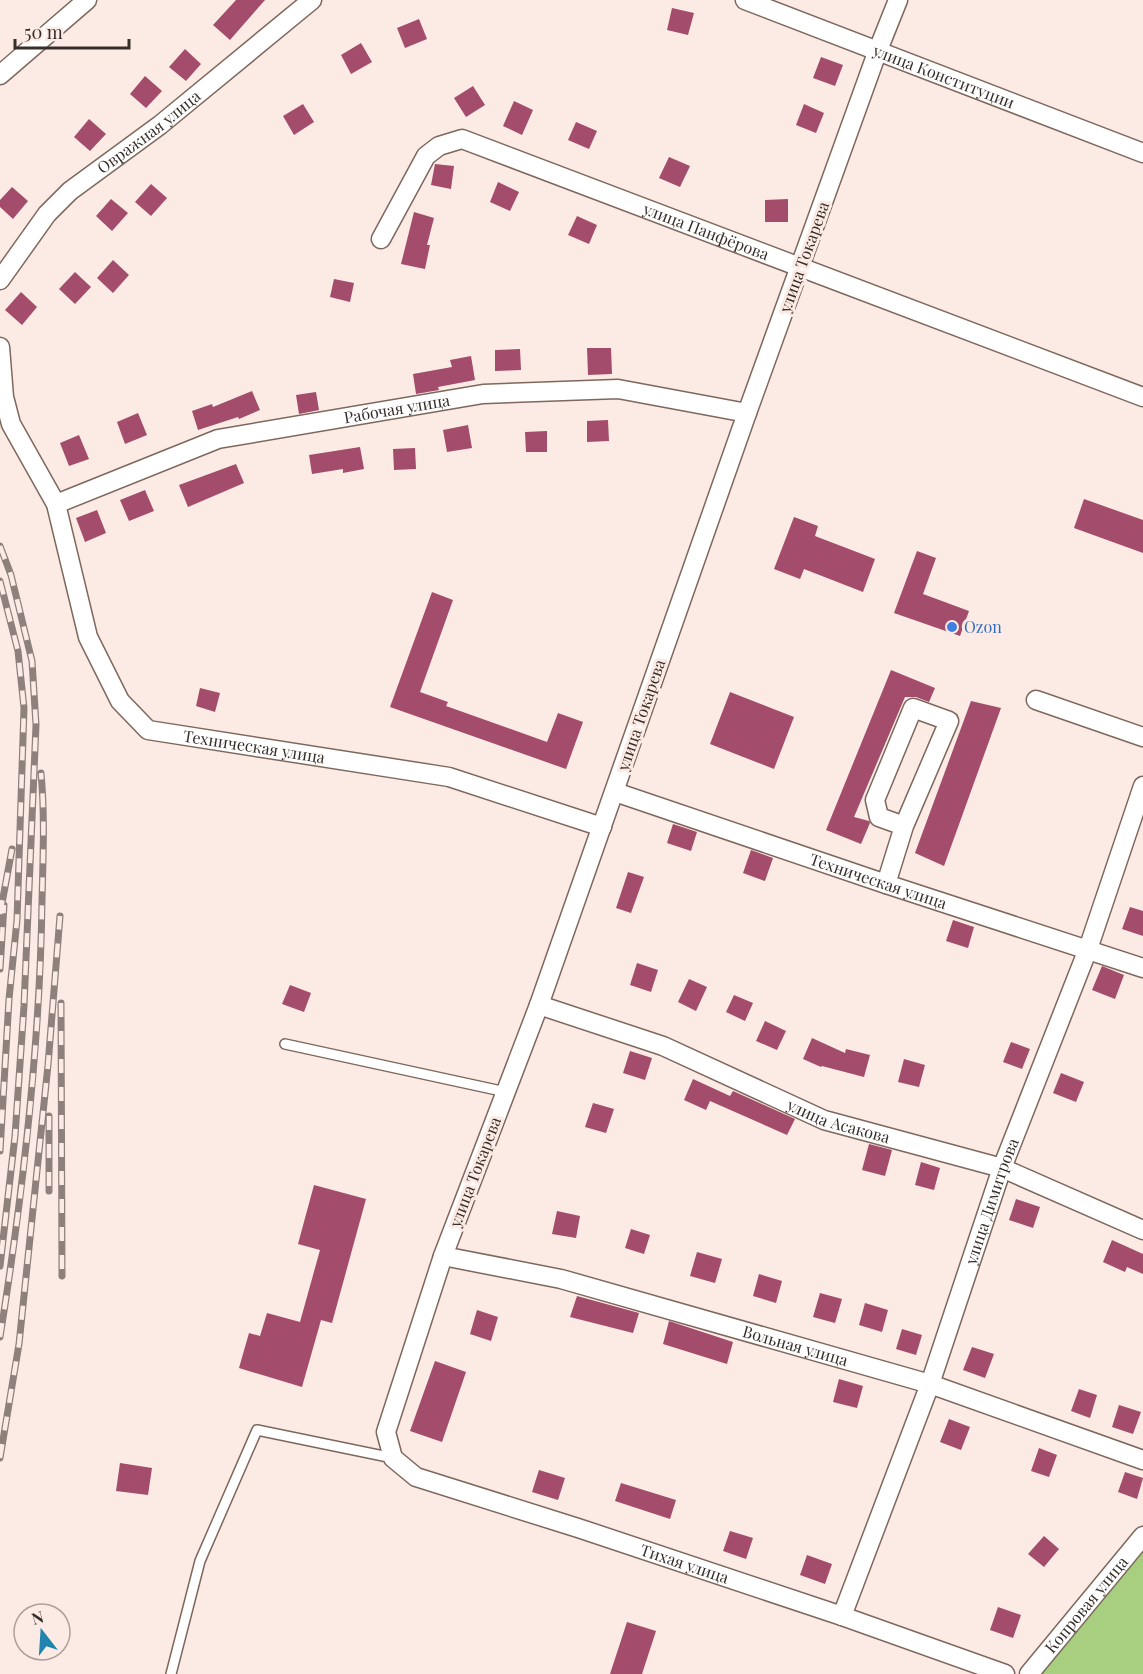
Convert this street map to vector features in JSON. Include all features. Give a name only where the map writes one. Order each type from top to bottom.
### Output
[{"type":"street","points":[[0,75],[87,0]]},
{"type":"street","name":"Овражная улица","points":[[0,280],[36,228],[70,191],[160,125],[312,0]]},
{"type":"street","name":"улица Конституции","points":[[745,0],[1143,153]]},
{"type":"street","name":"улица Токарева","points":[[393,1458],[386,1431],[443,1256],[539,1005],[747,413],[898,0]]},
{"type":"street","name":"улица Панфёрова","points":[[381,238],[426,156],[439,146],[462,139],[1143,397]]},
{"type":"street","points":[[0,346],[3,397],[11,424],[56,504]]},
{"type":"street","name":"Рабочая улица","points":[[56,504],[218,439],[483,394],[618,389],[747,413]]},
{"type":"street","name":"Техническая улица","points":[[56,504],[88,637],[120,701],[148,730],[449,777],[602,827]]},
{"type":"street","points":[[1036,700],[1143,737]]},
{"type":"street","points":[[886,884],[904,826],[949,721],[913,708],[875,800],[879,817],[904,826]]},
{"type":"street","name":"улица Димитрова","points":[[842,1616],[930,1384],[1002,1168],[1088,949],[1143,786]]},
{"type":"street","name":"Техническая улица","points":[[615,792],[1143,968]]},
{"type":"street","name":"улица Асакова","points":[[539,1005],[663,1046],[824,1120],[1002,1168],[1143,1230]]},
{"type":"street","name":"Вольная улица","points":[[443,1256],[561,1279],[930,1384],[1143,1460]]},
{"type":"street","name":"Тихая улица","points":[[393,1458],[416,1478],[578,1528],[842,1616],[1005,1674]]},
{"type":"street","name":"Копровая улица","points":[[1029,1674],[1143,1536]]},
{"type":"lane","points":[[285,1044],[506,1092]]},
{"type":"lane","points":[[171,1674],[200,1561],[257,1430],[393,1458]]},
{"type":"green space","points":[[1143,1536],[1143,1674],[1029,1674]]},
{"type":"building","points":[[236,0],[265,0],[230,40],[213,25]]},
{"type":"building","points":[[672,8],[694,13],[688,35],[667,30]]},
{"type":"building","points":[[419,19],[427,39],[405,48],[397,28]]},
{"type":"building","points":[[361,43],[372,62],[351,74],[341,55]]},
{"type":"building","points":[[185,49],[201,64],[186,81],[169,67]]},
{"type":"building","points":[[821,57],[843,65],[835,86],[813,78]]},
{"type":"building","points":[[145,76],[162,91],[146,108],[130,94]]},
{"type":"building","points":[[473,86],[485,105],[466,117],[454,98]]},
{"type":"building","points":[[514,101],[533,110],[522,135],[503,126]]},
{"type":"building","points":[[303,104],[314,122],[294,135],[283,116]]},
{"type":"building","points":[[804,104],[824,113],[816,133],[796,125]]},
{"type":"building","points":[[89,119],[106,134],[90,151],[74,137]]},
{"type":"building","points":[[576,122],[597,131],[589,149],[568,140]]},
{"type":"building","points":[[669,157],[690,166],[680,187],[659,178]]},
{"type":"building","points":[[435,164],[454,166],[451,189],[431,185]]},
{"type":"building","points":[[498,182],[519,192],[510,211],[490,202]]},
{"type":"building","points":[[151,184],[167,198],[151,216],[135,202]]},
{"type":"building","points":[[12,187],[28,201],[13,219],[0,207],[0,200]]},
{"type":"building","points":[[111,199],[128,213],[112,231],[96,216]]},
{"type":"building","points":[[788,199],[788,222],[765,222],[765,200]]},
{"type":"building","points":[[414,212],[434,218],[427,245],[430,245],[425,269],[401,264]]},
{"type":"building","points":[[577,216],[597,225],[589,244],[568,235]]},
{"type":"building","points":[[113,260],[129,275],[113,293],[97,278]]},
{"type":"building","points":[[75,272],[91,287],[75,304],[59,289]]},
{"type":"building","points":[[334,279],[354,283],[350,302],[330,297]]},
{"type":"building","points":[[21,292],[37,307],[22,325],[5,310]]},
{"type":"building","points":[[587,348],[611,348],[612,374],[588,375]]},
{"type":"building","points":[[520,349],[521,370],[495,371],[495,350]]},
{"type":"building","points":[[471,356],[475,380],[416,394],[413,374],[452,367],[450,360]]},
{"type":"building","points":[[252,391],[260,410],[239,419],[238,417],[198,430],[192,411],[212,404],[213,407]]},
{"type":"building","points":[[316,392],[319,410],[299,414],[296,395]]},
{"type":"building","points":[[138,413],[147,435],[125,444],[117,422]]},
{"type":"building","points":[[608,420],[609,441],[587,442],[587,421]]},
{"type":"building","points":[[468,425],[472,448],[447,452],[443,430]]},
{"type":"building","points":[[547,431],[547,452],[526,452],[525,432]]},
{"type":"building","points":[[79,435],[89,459],[69,466],[60,443]]},
{"type":"building","points":[[360,447],[364,469],[343,473],[343,469],[312,474],[309,455]]},
{"type":"building","points":[[415,448],[416,469],[394,470],[393,449]]},
{"type":"building","points":[[236,464],[244,483],[188,507],[179,485]]},
{"type":"building","points":[[145,490],[154,511],[129,521],[120,500]]},
{"type":"building","points":[[1084,499],[1143,520],[1143,553],[1074,528]]},
{"type":"building","points":[[97,510],[106,533],[85,542],[76,518]]},
{"type":"building","points":[[794,517],[818,526],[815,536],[875,559],[863,592],[804,569],[800,579],[774,569]]},
{"type":"building","points":[[917,551],[936,558],[923,594],[969,611],[960,636],[894,613]]},
{"type":"building","points":[[432,592],[453,600],[420,692],[448,702],[446,706],[547,742],[558,713],[583,722],[566,769],[390,707]]},
{"type":"building","points":[[891,670],[935,688],[929,702],[916,697],[905,697],[854,817],[870,823],[861,844],[826,830]]},
{"type":"building","points":[[200,688],[220,693],[215,712],[196,706]]},
{"type":"building","points":[[730,692],[794,717],[774,769],[710,744]]},
{"type":"building","points":[[971,701],[1001,708],[944,866],[915,853]]},
{"type":"building","points":[[673,824],[697,832],[691,851],[667,843]]},
{"type":"building","points":[[751,850],[773,858],[765,881],[743,873]]},
{"type":"building","points":[[628,872],[644,877],[631,913],[616,908]]},
{"type":"building","points":[[1130,907],[1143,911],[1143,936],[1122,929]]},
{"type":"building","points":[[953,920],[974,927],[968,948],[946,941]]},
{"type":"building","points":[[637,963],[658,970],[651,992],[630,985]]},
{"type":"building","points":[[1102,966],[1124,975],[1115,999],[1092,990]]},
{"type":"building","points":[[689,979],[707,987],[696,1011],[678,1002]]},
{"type":"building","points":[[290,985],[311,993],[304,1012],[282,1004]]},
{"type":"building","points":[[734,995],[753,1003],[745,1021],[726,1012]]},
{"type":"building","points":[[765,1021],[786,1031],[777,1050],[756,1041]]},
{"type":"building","points":[[812,1038],[845,1053],[846,1049],[870,1055],[864,1077],[821,1067],[803,1059]]},
{"type":"building","points":[[1011,1042],[1030,1049],[1022,1069],[1003,1062]]},
{"type":"building","points":[[630,1051],[652,1058],[645,1080],[623,1073]]},
{"type":"building","points":[[904,1059],[925,1065],[919,1087],[898,1082]]},
{"type":"building","points":[[1061,1073],[1084,1082],[1076,1102],[1053,1093]]},
{"type":"building","points":[[693,1079],[730,1096],[733,1091],[795,1119],[787,1135],[710,1101],[706,1110],[684,1100]]},
{"type":"building","points":[[593,1103],[614,1109],[606,1133],[585,1127]]},
{"type":"building","points":[[869,1144],[892,1150],[885,1176],[862,1170]]},
{"type":"building","points":[[921,1162],[940,1168],[934,1190],[915,1185]]},
{"type":"building","points":[[314,1185],[366,1199],[332,1323],[321,1320],[302,1387],[239,1368],[249,1333],[260,1336],[267,1313],[300,1322],[320,1250],[298,1244]]},
{"type":"building","points":[[1016,1199],[1040,1207],[1033,1228],[1009,1220]]},
{"type":"building","points":[[557,1211],[580,1216],[576,1238],[552,1234]]},
{"type":"building","points":[[631,1229],[650,1235],[644,1254],[625,1248]]},
{"type":"building","points":[[1112,1240],[1143,1254],[1143,1274],[1127,1267],[1125,1272],[1103,1262]]},
{"type":"building","points":[[697,1252],[722,1259],[715,1283],[690,1276]]},
{"type":"building","points":[[759,1274],[782,1281],[776,1303],[753,1296]]},
{"type":"building","points":[[820,1293],[842,1299],[835,1323],[813,1317]]},
{"type":"building","points":[[577,1296],[639,1313],[633,1333],[570,1317]]},
{"type":"building","points":[[865,1303],[888,1310],[882,1332],[859,1325]]},
{"type":"building","points":[[477,1310],[498,1317],[491,1341],[470,1334]]},
{"type":"building","points":[[669,1321],[733,1342],[727,1364],[663,1344]]},
{"type":"building","points":[[902,1329],[922,1335],[916,1355],[896,1349]]},
{"type":"building","points":[[972,1347],[994,1354],[985,1378],[963,1370]]},
{"type":"building","points":[[435,1361],[466,1372],[442,1442],[410,1431]]},
{"type":"building","points":[[839,1379],[863,1386],[857,1408],[833,1402]]},
{"type":"building","points":[[1079,1389],[1097,1395],[1090,1418],[1071,1411]]},
{"type":"building","points":[[1119,1405],[1141,1412],[1133,1434],[1112,1427]]},
{"type":"building","points":[[949,1419],[970,1427],[961,1450],[940,1442]]},
{"type":"building","points":[[1039,1448],[1057,1455],[1049,1477],[1031,1471]]},
{"type":"building","points":[[120,1463],[152,1468],[148,1495],[116,1491]]},
{"type":"building","points":[[539,1470],[565,1478],[558,1500],[532,1492]]},
{"type":"building","points":[[1125,1472],[1143,1478],[1137,1499],[1118,1492]]},
{"type":"building","points":[[621,1483],[676,1500],[670,1519],[615,1501]]},
{"type":"building","points":[[730,1531],[753,1538],[746,1559],[723,1551]]},
{"type":"building","points":[[1044,1536],[1059,1549],[1044,1567],[1028,1554]]},
{"type":"building","points":[[807,1555],[832,1564],[825,1584],[800,1575]]},
{"type":"building","points":[[998,1607],[1021,1615],[1013,1638],[990,1630]]},
{"type":"building","points":[[627,1622],[656,1631],[642,1674],[610,1674]]},
{"type":"railway","points":[[0,546],[11,575],[32,661],[36,725],[24,1006],[15,1136],[0,1266]]},
{"type":"railway","points":[[0,581],[18,651],[24,708],[17,920],[9,999],[0,1151]]},
{"type":"railway","points":[[0,1337],[23,1174],[38,1010],[43,869],[41,773]]},
{"type":"railway","points":[[0,914],[12,849]]},
{"type":"railway","points":[[0,969],[4,905]]},
{"type":"railway","points":[[0,1458],[19,1344],[48,1065],[60,916]]},
{"type":"railway","points":[[61,1003],[62,1276]]},
{"type":"railway","points":[[49,1116],[49,1191]]},
{"type":"place","name":"Ozon","points":[[952,627]]}]
